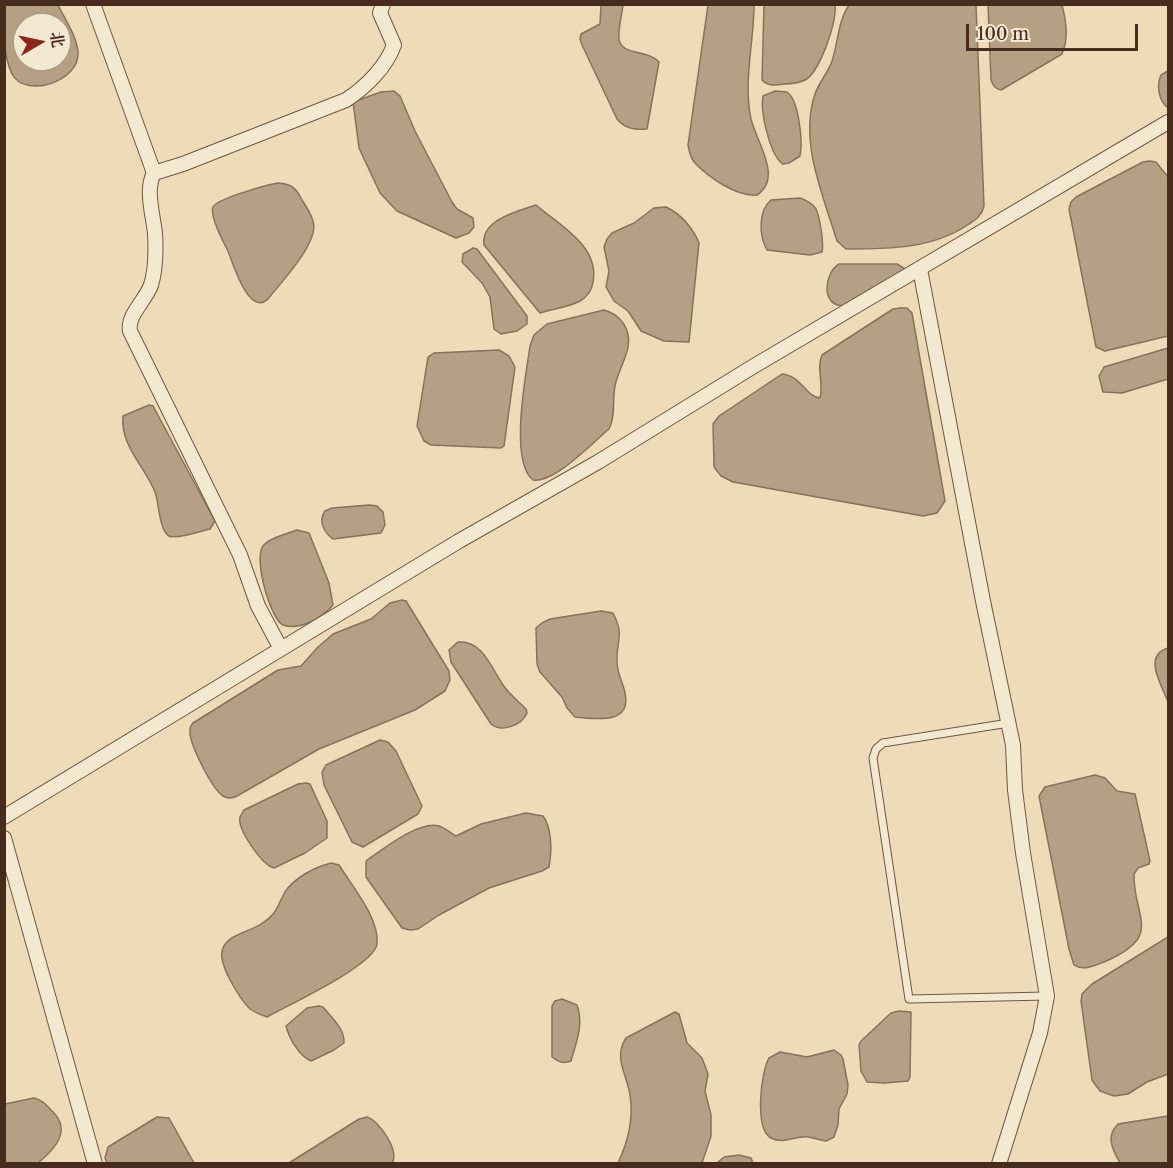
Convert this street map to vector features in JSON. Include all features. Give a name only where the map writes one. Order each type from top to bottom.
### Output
[{"type":"street","points":[[93,4],[154,173]]},
{"type":"street","points":[[281,649],[258,606],[240,555],[130,331],[130,322],[149,290],[155,269],[150,179],[154,173],[194,160],[346,100],[358,93],[390,58],[394,45],[380,13],[383,4]]},
{"type":"street","points":[[4,817],[459,541],[598,462],[754,366],[1168,122]]},
{"type":"street","points":[[920,269],[1013,745],[1015,790],[1023,853],[1047,996],[1040,1033],[999,1164]]},
{"type":"street","points":[[4,838],[95,1164]]},
{"type":"lane","points":[[1009,723],[883,743],[876,749],[873,758],[909,999],[1047,996]]},
{"type":"shaded area","points":[[4,5],[58,5],[62,12],[12,12],[12,72],[70,72],[51,84],[28,85],[19,81],[12,74],[9,66],[4,40]]},
{"type":"shaded area","points":[[601,5],[623,5],[619,30],[621,44],[625,48],[648,55],[659,62],[647,129],[630,128],[617,119],[582,45],[581,34],[600,24]]},
{"type":"shaded area","points":[[708,5],[754,5],[748,76],[749,105],[751,119],[768,170],[768,179],[764,188],[757,195],[741,193],[715,180],[695,163],[689,152],[688,145]]},
{"type":"shaded area","points":[[764,5],[835,5],[827,44],[818,65],[807,79],[796,83],[775,85],[767,84],[762,80]]},
{"type":"shaded area","points":[[849,5],[976,5],[984,206],[977,218],[955,232],[926,243],[894,248],[846,249],[837,241],[815,168],[810,131],[815,94],[832,61],[840,25]]},
{"type":"shaded area","points":[[988,5],[1062,5],[1066,36],[1062,54],[1001,90],[997,89],[991,80]]},
{"type":"shaded area","points":[[72,33],[78,52],[72,69]]},
{"type":"shaded area","points":[[1168,71],[1168,108],[1162,101],[1159,79]]},
{"type":"shaded area","points":[[394,91],[400,96],[415,131],[452,202],[457,209],[473,218],[474,227],[469,233],[456,238],[397,211],[380,193],[359,148],[353,102],[381,92]]},
{"type":"shaded area","points":[[775,91],[787,92],[795,103],[801,141],[800,156],[783,164],[770,143],[762,103],[763,96]]},
{"type":"shaded area","points":[[1143,162],[1156,162],[1168,177],[1168,336],[1105,351],[1096,347],[1069,209],[1076,197]]},
{"type":"shaded area","points":[[278,183],[287,184],[298,192],[311,216],[314,230],[298,262],[268,299],[261,303],[254,301],[243,287],[212,211],[217,203],[224,200],[243,192]]},
{"type":"shaded area","points":[[800,198],[809,202],[816,209],[821,231],[822,252],[810,255],[767,250],[762,238],[761,224],[767,205],[771,200]]},
{"type":"shaded area","points":[[536,205],[576,237],[584,247],[594,269],[592,285],[585,297],[571,305],[540,313],[484,245],[484,236],[494,223]]},
{"type":"shaded area","points":[[666,207],[686,222],[699,243],[689,342],[664,341],[641,331],[628,311],[614,301],[606,287],[609,271],[604,247],[607,239],[612,233],[634,223],[654,208]]},
{"type":"shaded area","points":[[473,248],[477,249],[527,316],[527,324],[517,331],[501,334],[494,329],[490,297],[482,283],[462,262],[463,254]]},
{"type":"shaded area","points":[[839,264],[897,264],[905,269],[904,272],[845,306],[831,301],[827,289],[830,274]]},
{"type":"shaded area","points":[[907,308],[912,313],[945,501],[937,513],[923,516],[733,482],[721,476],[714,467],[713,424],[719,416],[782,374],[794,378],[811,394],[820,398],[822,355],[893,309]]},
{"type":"shaded area","points":[[604,310],[621,321],[629,339],[615,386],[609,429],[562,469],[542,479],[533,480],[526,470],[520,437],[525,376],[534,335],[547,324]]},
{"type":"shaded area","points":[[1168,348],[1168,379],[1122,393],[1103,392],[1099,376],[1104,367]]},
{"type":"shaded area","points":[[499,350],[509,356],[515,367],[504,446],[501,448],[431,445],[424,441],[417,426],[428,357],[434,353]]},
{"type":"shaded area","points":[[149,405],[153,406],[215,521],[210,529],[172,537],[163,528],[155,492],[129,446],[123,427],[123,416]]},
{"type":"shaded area","points":[[377,506],[383,512],[385,525],[381,533],[333,539],[325,530],[322,519],[325,511],[332,508]]},
{"type":"shaded area","points":[[297,530],[309,533],[329,583],[333,605],[311,622],[290,626],[278,621],[273,612],[262,575],[260,553],[269,541]]},
{"type":"shaded area","points":[[406,601],[449,671],[450,680],[445,691],[415,710],[319,749],[235,797],[227,798],[218,792],[191,738],[190,727],[193,723],[278,670],[301,666],[333,634],[371,619],[390,603]]},
{"type":"shaded area","points":[[601,611],[613,613],[619,627],[617,666],[626,703],[623,711],[611,718],[575,717],[567,708],[562,697],[540,672],[537,664],[536,628],[550,619]]},
{"type":"shaded area","points":[[458,642],[474,645],[485,656],[505,688],[526,709],[527,713],[521,721],[506,728],[491,724],[451,662],[449,650]]},
{"type":"shaded area","points":[[1168,648],[1168,702],[1155,664],[1160,652]]},
{"type":"shaded area","points":[[380,740],[388,742],[396,751],[422,806],[418,814],[363,847],[352,842],[324,785],[322,772],[326,765]]},
{"type":"shaded area","points":[[1095,775],[1105,778],[1117,791],[1135,794],[1150,861],[1149,864],[1138,868],[1134,874],[1142,925],[1140,934],[1123,953],[1104,962],[1081,968],[1074,965],[1069,949],[1039,796],[1045,787]]},
{"type":"shaded area","points":[[298,784],[310,784],[327,821],[327,838],[305,853],[274,868],[263,860],[251,846],[242,830],[240,817],[244,810]]},
{"type":"shaded area","points":[[526,813],[543,816],[546,821],[551,854],[549,867],[489,888],[418,929],[402,928],[366,877],[366,861],[401,837],[421,827],[439,826],[456,836],[481,824]]},
{"type":"shaded area","points":[[331,863],[339,865],[370,914],[377,934],[377,944],[373,953],[362,963],[329,984],[267,1017],[258,1014],[250,1009],[230,980],[223,962],[223,948],[230,939],[271,917],[285,892],[299,878],[318,867]]},
{"type":"shaded area","points":[[1168,937],[1168,1074],[1147,1082],[1128,1094],[1114,1096],[1100,1091],[1092,1080],[1081,1001],[1082,994],[1092,984]]},
{"type":"shaded area","points":[[562,999],[577,1005],[580,1019],[571,1061],[566,1062],[552,1057],[552,1006],[555,1001]]},
{"type":"shaded area","points":[[323,1007],[337,1024],[344,1043],[311,1061],[295,1046],[286,1026],[307,1008]]},
{"type":"shaded area","points":[[675,1012],[679,1014],[687,1043],[702,1058],[708,1074],[705,1091],[711,1115],[711,1136],[702,1163],[618,1163],[625,1147],[631,1122],[630,1095],[621,1059],[622,1045],[626,1038]]},
{"type":"shaded area","points":[[911,1012],[910,1077],[908,1081],[867,1082],[861,1071],[859,1045],[891,1013]]},
{"type":"shaded area","points":[[834,1050],[843,1059],[848,1085],[847,1094],[839,1109],[838,1125],[834,1137],[826,1141],[808,1137],[781,1141],[771,1138],[762,1124],[761,1112],[762,1087],[769,1058],[780,1052],[807,1057]]},
{"type":"shaded area","points":[[34,1098],[45,1104],[58,1119],[61,1126],[59,1140],[38,1163],[5,1163],[5,1104]]},
{"type":"shaded area","points":[[1168,1116],[1168,1163],[1120,1163],[1111,1144],[1112,1134],[1118,1124]]},
{"type":"shaded area","points":[[157,1117],[169,1118],[194,1163],[107,1163],[105,1158],[108,1147]]},
{"type":"shaded area","points":[[367,1117],[377,1124],[388,1138],[394,1153],[391,1164],[289,1163],[359,1119]]},
{"type":"shaded area","points":[[739,1155],[751,1158],[753,1163],[717,1163],[724,1157]]}]
